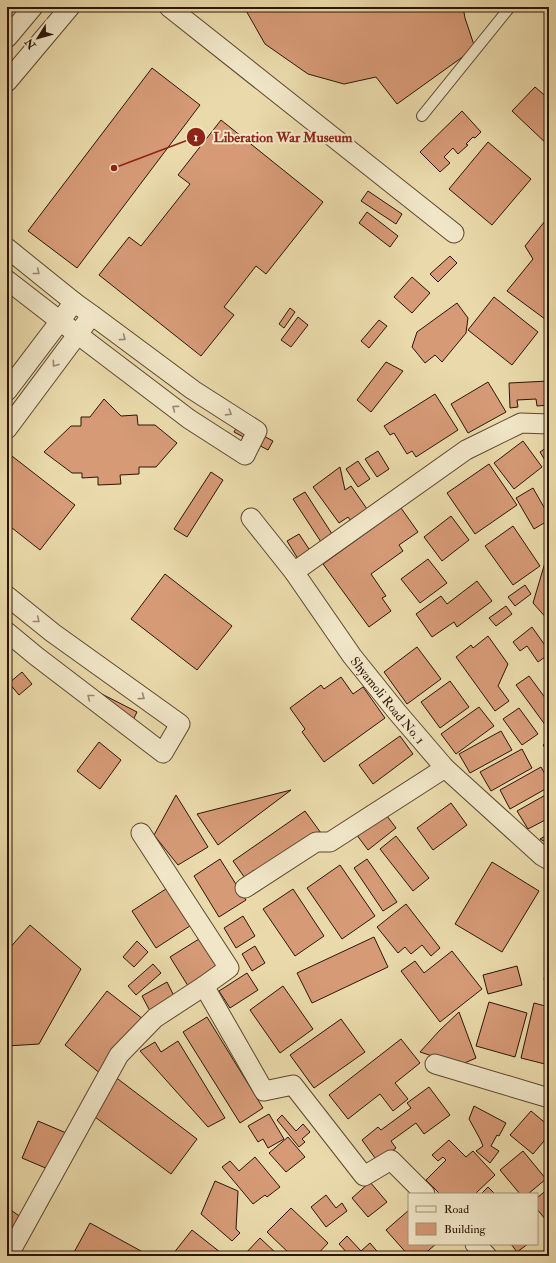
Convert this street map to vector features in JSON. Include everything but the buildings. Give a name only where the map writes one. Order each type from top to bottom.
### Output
[{"type":"street","points":[[7,38],[33,7]]},
{"type":"street","points":[[7,82],[70,7]]},
{"type":"street","points":[[169,7],[454,232]]},
{"type":"street","points":[[7,248],[74,302],[193,390],[257,431],[245,455],[190,419],[7,280]]},
{"type":"street","points":[[7,391],[74,302]]},
{"type":"street","points":[[7,429],[92,315]]},
{"type":"street","points":[[294,572],[466,450],[522,424],[549,424]]},
{"type":"street","name":"Shyamoli Road No. 1","points":[[251,518],[294,572],[352,656],[396,712],[445,768],[542,856],[549,860]]},
{"type":"street","points":[[7,596],[53,633],[180,724],[163,753],[7,632]]},
{"type":"street","points":[[36,656],[53,633]]},
{"type":"street","points":[[245,888],[316,842],[330,842],[445,768]]},
{"type":"street","points":[[8,1256],[119,1055],[155,1018],[229,968],[141,833]]},
{"type":"street","points":[[204,986],[264,1091],[293,1085],[364,1176],[391,1160],[424,1193]]},
{"type":"street","points":[[434,1064],[549,1098]]},
{"type":"street","points":[[476,1245],[487,1256]]},
{"type":"lane","points":[[422,116],[510,7]]},
{"type":"place","name":"Liberation War Museum","points":[[114,168]]}]
